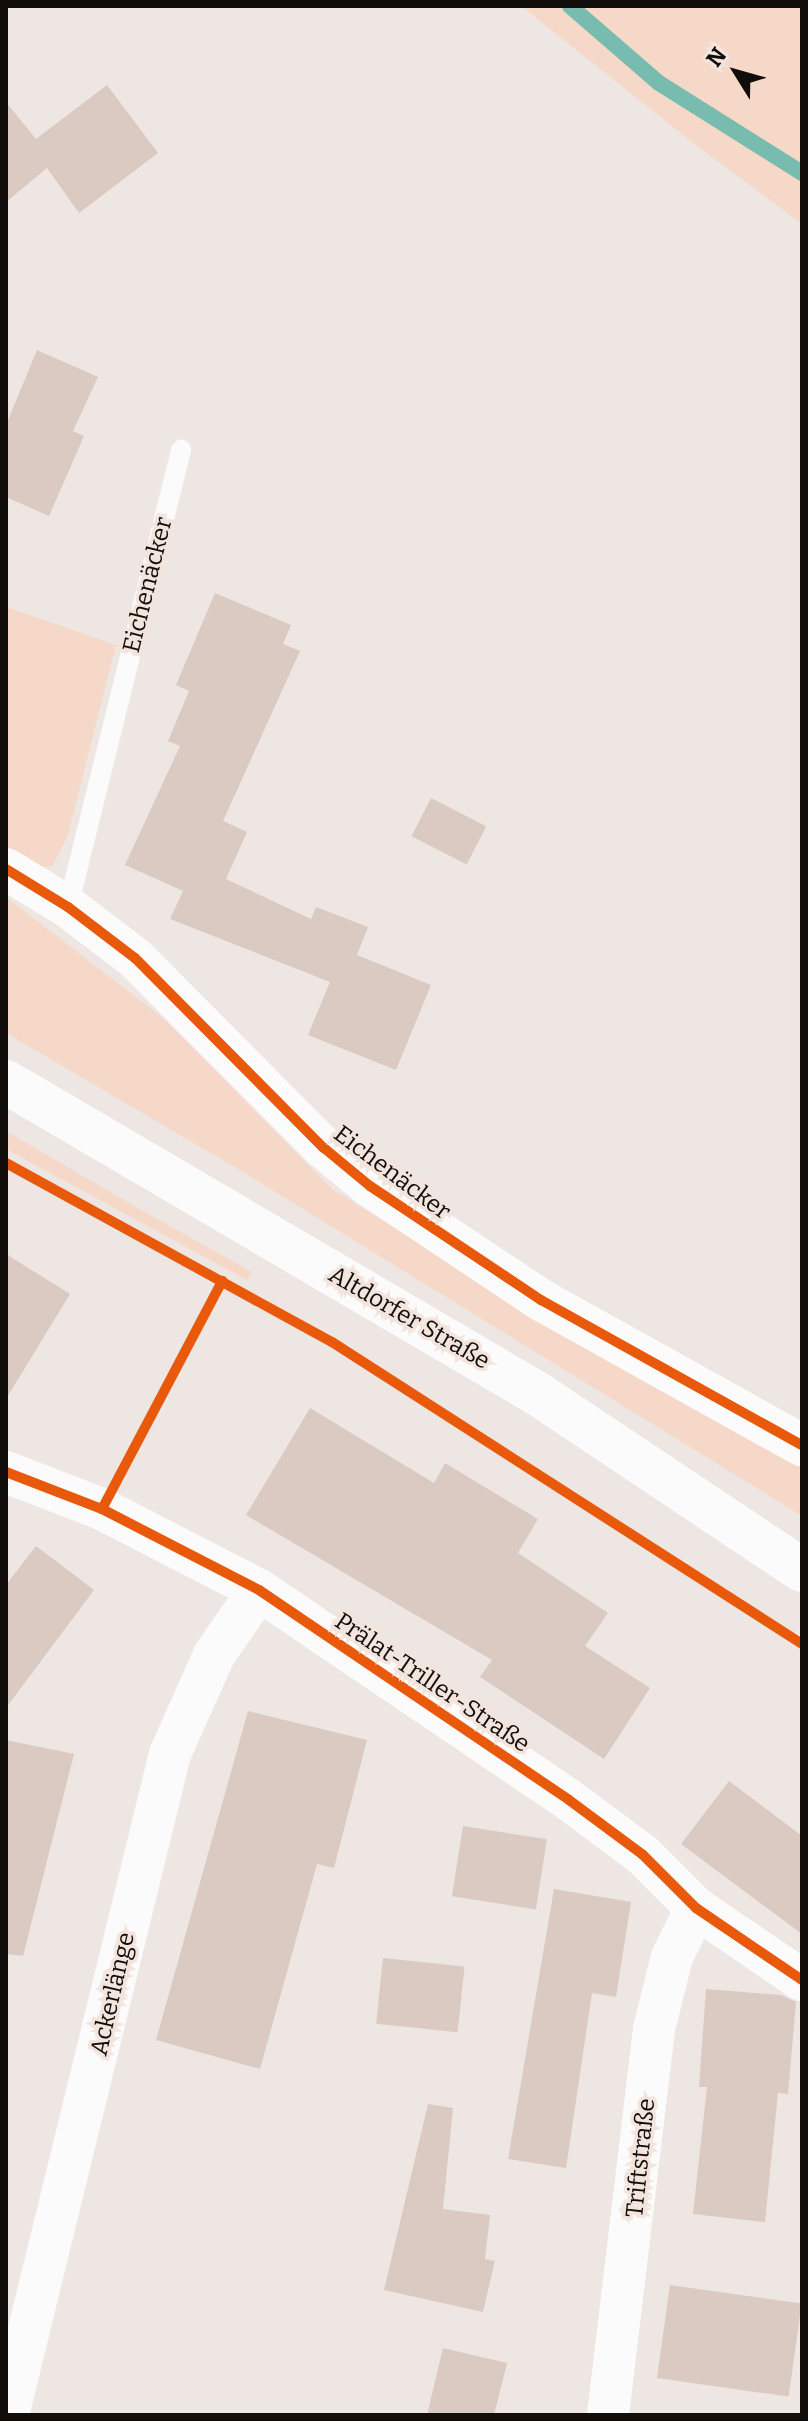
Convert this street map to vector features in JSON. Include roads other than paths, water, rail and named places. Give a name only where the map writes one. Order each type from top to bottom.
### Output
[{"type":"main road","name":"Altdorfer Straße","points":[[6,1082],[538,1394],[802,1570]]},
{"type":"street","name":"Eichenäcker","points":[[6,869],[68,907],[135,958],[324,1148],[370,1186],[541,1300],[802,1445]]},
{"type":"street","name":"Prälat-Triller-Straße","points":[[6,1472],[102,1509],[259,1590],[569,1800],[643,1855],[696,1908],[802,1980]]},
{"type":"street","name":"Ackerlänge","points":[[8,2415],[170,1754],[214,1655],[259,1590]]},
{"type":"street","name":"Triftstraße","points":[[608,2415],[654,2029],[672,1957],[696,1908]]},
{"type":"lane","name":"Eichenäcker","points":[[68,907],[181,450]]},
{"type":"waterway","points":[[570,6],[659,83],[802,173]]}]
